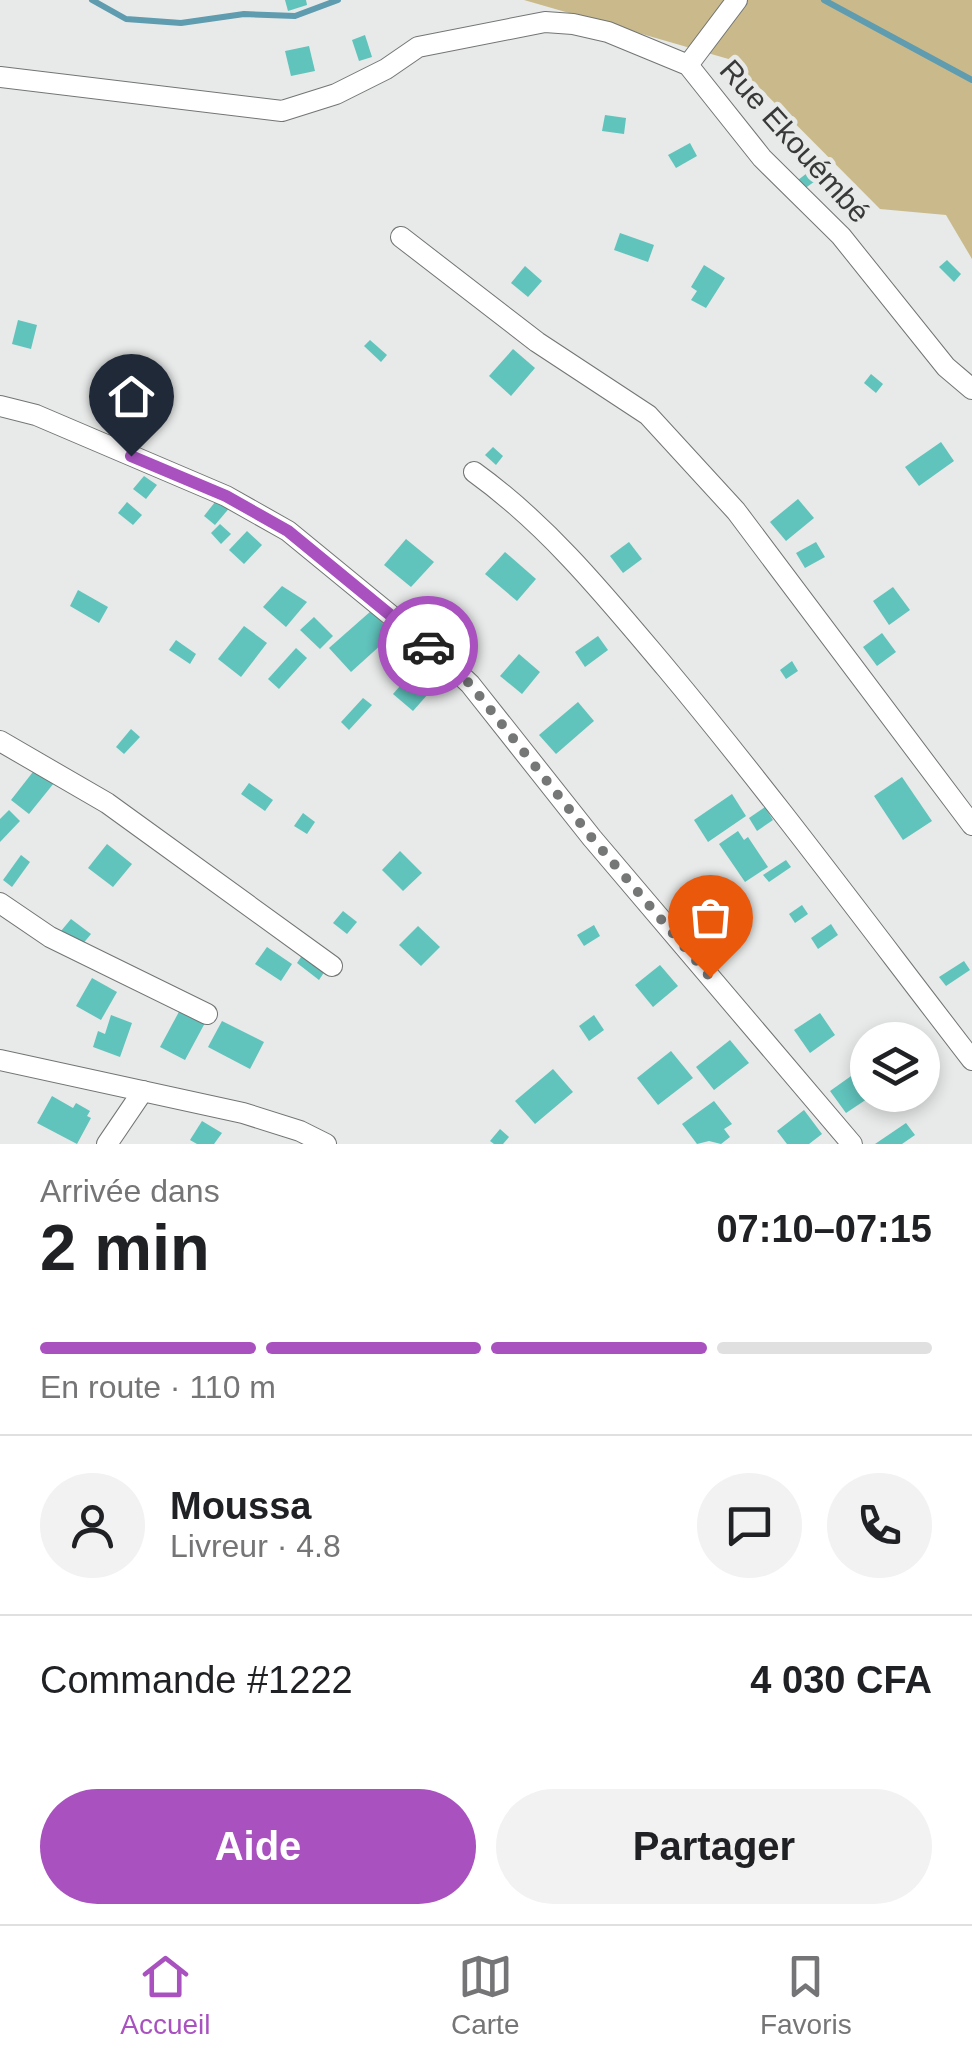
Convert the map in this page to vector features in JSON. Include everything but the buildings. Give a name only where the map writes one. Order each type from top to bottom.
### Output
[{"type":"street","points":[[688,65],[737,0]]},
{"type":"street","name":"Rue Ekouémbé","points":[[0,77],[282,110],[336,94],[386,69],[418,47],[545,22],[608,32],[688,65],[762,158],[841,236],[946,367],[972,389]]},
{"type":"street","points":[[401,237],[537,342],[648,415],[736,510],[972,825]]},
{"type":"street","points":[[0,406],[36,415],[226,496],[288,531],[438,654],[470,684],[592,838],[852,1144]]},
{"type":"street","points":[[474,472],[534,518],[621,615],[734,751],[972,1060]]},
{"type":"street","points":[[0,741],[107,803],[332,966]]},
{"type":"street","points":[[0,903],[50,937],[207,1014]]},
{"type":"street","points":[[0,1060],[243,1113],[296,1137],[326,1144]]},
{"type":"street","points":[[107,1144],[143,1090]]},
{"type":"shaded area","points":[[524,0],[972,0],[972,259],[946,215],[880,209],[732,60]]},
{"type":"waterway","points":[[92,0],[126,19],[181,23],[244,14],[295,16],[338,0]]},
{"type":"waterway","points":[[824,0],[972,80]]},
{"type":"way so far","points":[[428,646],[470,684],[592,838],[710,977]]},
{"type":"route","points":[[131,456],[226,496],[288,531],[428,646]]}]
